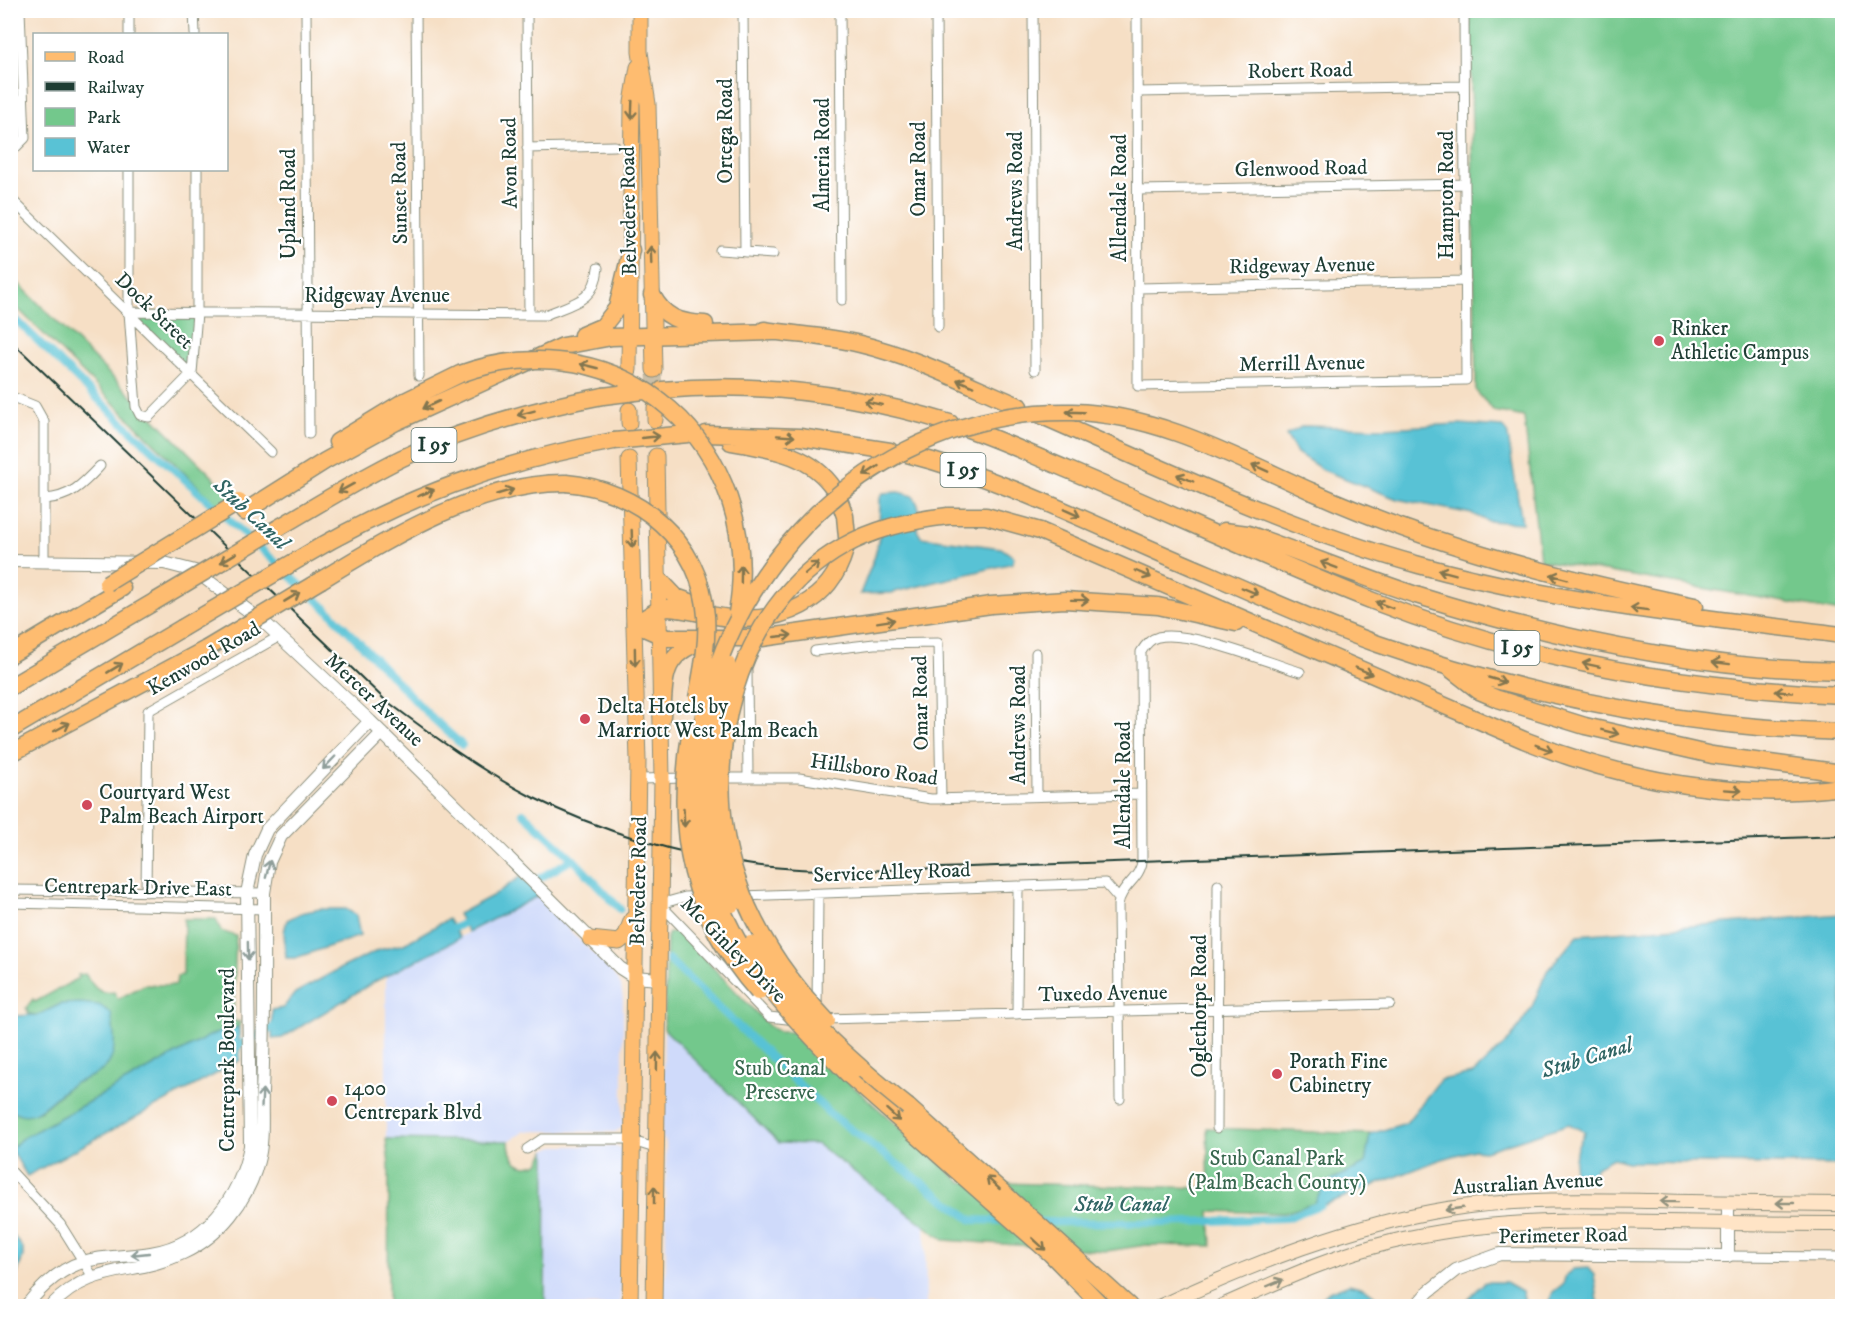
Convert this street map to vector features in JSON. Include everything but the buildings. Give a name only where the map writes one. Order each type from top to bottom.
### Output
[{"type":"highway","points":[[242,507],[396,422],[599,328],[614,314],[622,296],[631,250]]},
{"type":"highway","points":[[652,295],[665,313],[681,322],[833,338],[875,348],[921,364],[1018,406]]},
{"type":"highway","points":[[563,346],[585,340],[654,335],[773,332]]},
{"type":"highway","points":[[10,655],[114,586],[242,507],[401,404],[460,374],[497,364],[531,359],[563,361],[600,369],[634,383],[668,406],[689,425],[706,450],[732,505],[741,562],[738,608],[716,718],[710,765],[713,830],[722,875],[744,930],[777,982],[830,1040],[1129,1306]]},
{"type":"highway","name":"I 95","points":[[662,390],[773,389],[826,395],[891,407],[950,423]]},
{"type":"highway","name":"I 95","points":[[10,687],[384,467],[447,439],[513,417],[603,396],[644,391]]},
{"type":"highway","points":[[850,1076],[791,1017],[755,970],[723,909],[704,848],[697,775],[705,706],[716,668],[731,633],[771,565],[827,504],[880,465],[935,437],[1020,414],[1091,413],[1143,422],[1200,442],[1313,492],[1426,537],[1516,565],[1780,627]]},
{"type":"highway","points":[[1040,415],[1262,511],[1417,564],[1550,595],[1842,635]]},
{"type":"highway","name":"I 95","points":[[968,429],[1374,601],[1517,648],[1605,668],[1675,680],[1755,690],[1842,695]]},
{"type":"highway","points":[[635,624],[660,609],[679,609],[752,619],[777,617],[806,604],[834,577],[846,543],[845,516],[837,494],[815,468],[789,454],[698,435]]},
{"type":"highway","name":"I 95","points":[[10,730],[358,525],[440,487],[526,459],[614,441],[698,435],[800,437],[890,451]]},
{"type":"highway","name":"I 95","points":[[907,454],[1018,490],[1378,644],[1517,686],[1651,714],[1750,726],[1842,732]]},
{"type":"highway","points":[[10,754],[206,649],[399,535],[464,506],[515,489],[566,483],[600,488],[633,501],[662,523],[690,561],[703,594],[707,627],[683,784],[685,834],[694,882],[716,933],[750,983],[783,1018],[1051,1254],[1102,1306]]},
{"type":"highway","points":[[908,1107],[788,977],[758,930],[741,893],[730,855],[722,800],[722,764],[726,728],[740,675],[763,626],[784,596],[817,564],[856,539],[903,523],[948,516],[987,516],[1040,531],[1524,740],[1629,775],[1689,786],[1742,791],[1797,791],[1842,787]]},
{"type":"highway","points":[[1210,530],[1248,534],[1418,596],[1564,636],[1681,658],[1768,667],[1842,671]]},
{"type":"highway","points":[[659,579],[672,594],[684,601],[752,619]]},
{"type":"highway","points":[[10,645],[114,586]]},
{"type":"highway","points":[[635,624],[659,636],[704,640],[781,636],[991,605],[1076,600],[1122,602],[1194,613],[1311,648]]},
{"type":"highway","points":[[662,716],[665,675],[670,662],[683,649],[704,640]]},
{"type":"highway","points":[[1441,663],[1479,691],[1585,726],[1702,753],[1842,773]]},
{"type":"main road","name":"Belvedere Road","points":[[640,10],[640,52],[648,104],[654,370]]},
{"type":"main road","name":"Belvedere Road","points":[[629,370],[632,103],[640,52]]},
{"type":"main road","name":"Belvedere Road","points":[[654,1306],[662,779],[656,456]]},
{"type":"main road","name":"Belvedere Road","points":[[629,459],[638,779],[630,1306]]},
{"type":"main road","points":[[590,939],[612,943],[621,941],[636,907]]},
{"type":"main road","name":"Australian Avenue","points":[[1161,1306],[1240,1272],[1328,1240],[1392,1221],[1449,1209],[1539,1200],[1842,1204]]},
{"type":"main road","name":"Australian Avenue","points":[[1222,1306],[1333,1260],[1389,1242],[1448,1230],[1536,1221],[1842,1224]]},
{"type":"street","points":[[10,19],[19,10]]},
{"type":"street","points":[[10,153],[25,138],[19,10]]},
{"type":"street","points":[[129,10],[129,33]]},
{"type":"street","points":[[194,10],[195,33]]},
{"type":"street","name":"Upland Road","points":[[306,10],[309,434]]},
{"type":"street","name":"Sunset Road","points":[[416,10],[419,376]]},
{"type":"street","name":"Avon Road","points":[[527,10],[530,315]]},
{"type":"street","name":"Ortega Road","points":[[743,10],[745,252]]},
{"type":"street","name":"Almeria Road","points":[[840,10],[842,300]]},
{"type":"street","name":"Omar Road","points":[[936,10],[938,327]]},
{"type":"street","name":"Andrews Road","points":[[1033,10],[1035,370]]},
{"type":"street","name":"Allendale Road","points":[[1137,10],[1138,386]]},
{"type":"street","name":"Hampton Road","points":[[1464,10],[1466,380]]},
{"type":"street","name":"Robert Road","points":[[1137,92],[1464,86]]},
{"type":"street","points":[[527,148],[615,146]]},
{"type":"street","points":[[129,171],[129,312],[136,407],[140,415],[149,417],[192,373],[197,312],[197,171]]},
{"type":"street","name":"Glenwood Road","points":[[1138,190],[1465,184]]},
{"type":"street","name":"Dock Street","points":[[10,198],[272,452]]},
{"type":"street","points":[[720,250],[773,254]]},
{"type":"street","name":"Ridgeway Avenue","points":[[129,312],[545,315],[588,296],[596,285],[598,268]]},
{"type":"street","name":"Ridgeway Avenue","points":[[1138,288],[1466,281]]},
{"type":"street","name":"Merrill Avenue","points":[[1138,386],[1466,380]]},
{"type":"street","points":[[10,396],[35,406],[44,422],[44,561]]},
{"type":"street","points":[[45,499],[63,498],[75,492],[100,466]]},
{"type":"street","name":"Mercer Avenue","points":[[10,561],[164,563],[195,571],[266,624],[370,721],[590,939],[626,973],[634,977]]},
{"type":"street","name":"Kenwood Road","points":[[146,892],[148,711],[278,637]]},
{"type":"street","name":"Allendale Road","points":[[1119,899],[1142,866],[1141,652],[1146,644],[1159,637],[1192,638],[1300,672]]},
{"type":"street","name":"Omar Road","points":[[815,651],[874,644],[938,643],[941,799]]},
{"type":"street","name":"Andrews Road","points":[[1036,653],[1037,796]]},
{"type":"street","points":[[747,665],[748,777]]},
{"type":"street","name":"Centrepark Boulevard","points":[[26,1306],[52,1279],[83,1262],[152,1253],[173,1247],[204,1228],[227,1206],[242,1180],[250,1146],[247,893],[255,855],[267,829],[370,721]]},
{"type":"street","name":"Centrepark Boulevard","points":[[51,1306],[65,1293],[93,1277],[114,1270],[156,1265],[183,1253],[211,1235],[236,1210],[251,1181],[261,1147],[264,1063],[264,893],[272,855],[290,824],[382,733]]},
{"type":"street","name":"Hillsboro Road","points":[[638,779],[748,777],[815,780],[941,799],[1141,794]]},
{"type":"street","name":"Service Alley Road","points":[[660,904],[690,897],[818,895],[1105,883],[1119,899]]},
{"type":"street","name":"Oglethorpe Road","points":[[1217,1128],[1218,885]]},
{"type":"street","points":[[1017,1014],[1018,886]]},
{"type":"street","name":"Centrepark Drive East","points":[[10,890],[264,893]]},
{"type":"street","points":[[817,1019],[818,895]]},
{"type":"street","points":[[1119,899],[1117,1012],[1120,1099]]},
{"type":"street","name":"Centrepark Drive East","points":[[10,903],[264,909]]},
{"type":"street","name":"Mc Ginley Drive","points":[[660,904],[769,1017],[781,1020],[817,1019]]},
{"type":"street","points":[[634,977],[659,979]]},
{"type":"street","name":"Tuxedo Avenue","points":[[817,1019],[1390,1004]]},
{"type":"street","points":[[527,1149],[542,1139],[631,1141],[655,1148]]},
{"type":"street","points":[[10,1170],[56,1218],[93,1277]]},
{"type":"street","points":[[1728,1203],[1728,1256]]},
{"type":"street","name":"Perimeter Road","points":[[1416,1306],[1428,1292],[1456,1270],[1500,1254],[1842,1257]]},
{"type":"shaded area","points":[[540,895],[574,935],[610,969],[621,986],[623,999],[623,1127],[615,1132],[525,1131],[509,1141],[386,1139],[386,976]]},
{"type":"shaded area","points":[[664,1029],[779,1142],[817,1144],[925,1225],[926,1306],[661,1306],[666,1277],[666,1142],[662,1137]]},
{"type":"shaded area","points":[[554,1146],[614,1146],[623,1150],[624,1223],[620,1306],[545,1306],[546,1150]]},
{"type":"green space","name":"Rinker Athletic Campus","points":[[1470,11],[1842,11],[1842,612],[1540,560],[1524,417],[1494,411],[1476,391]]},
{"type":"green space","points":[[10,275],[233,497],[219,507],[11,302]]},
{"type":"green space","points":[[129,312],[197,313],[192,373]]},
{"type":"green space","points":[[184,919],[216,919],[221,931],[236,936],[233,1021],[240,1022],[239,1027],[223,1030],[189,1047],[21,1139],[11,1149],[11,1108],[14,1112],[40,1111],[71,1085],[100,1072],[61,1004],[38,1015],[29,1014],[26,1008],[33,999],[35,1002],[79,978],[78,975],[85,974],[96,989],[108,993],[114,992],[118,999],[144,985],[176,985],[177,976],[183,975]]},
{"type":"green space","name":"Stub Canal Preserve","points":[[678,931],[769,1026],[779,1032],[792,1032],[961,1182],[1209,1188],[1207,1128],[1370,1134],[1365,1164],[1326,1183],[1315,1203],[1284,1213],[1210,1211],[1212,1246],[1146,1245],[1107,1251],[944,1240],[817,1144],[779,1143],[664,1029],[667,937],[669,933]]},
{"type":"green space","points":[[386,1139],[509,1141],[513,1158],[526,1166],[539,1163],[546,1150],[545,1306],[388,1306],[389,1165]]},
{"type":"water","points":[[1459,424],[1502,427],[1507,431],[1522,523],[1487,521],[1472,514],[1397,499],[1323,470],[1297,453],[1286,435],[1303,426],[1384,428]]},
{"type":"water","points":[[899,492],[913,496],[918,505],[917,530],[921,537],[1001,548],[1014,557],[1013,563],[891,593],[860,594],[875,556],[879,537],[880,498],[883,493]]},
{"type":"water","points":[[520,877],[540,895],[468,932],[458,914],[494,895]]},
{"type":"water","points":[[320,909],[346,909],[356,915],[360,936],[295,958],[286,958],[284,932],[287,920],[301,913]]},
{"type":"water","points":[[1842,914],[1842,1165],[1627,1162],[1613,1158],[1596,1167],[1588,1182],[1572,1178],[1577,1147],[1585,1132],[1569,1124],[1485,1151],[1474,1150],[1439,1160],[1311,1210],[1325,1183],[1365,1164],[1370,1134],[1406,1123],[1440,1080],[1473,1074],[1511,1038],[1531,1009],[1547,971],[1578,935]]},
{"type":"water","points":[[448,919],[460,938],[374,982],[282,1038],[272,1039],[272,1010],[283,1008],[295,993],[379,950],[404,944]]},
{"type":"water","points":[[61,1004],[99,1005],[111,1013],[114,1045],[109,1063],[97,1073],[73,1084],[43,1108],[27,1115],[19,1114],[10,1108],[11,1016],[38,1015]]},
{"type":"water","points":[[239,1027],[240,1060],[27,1176],[11,1149],[21,1139],[209,1036]]},
{"type":"water","points":[[11,1233],[23,1248],[23,1256],[11,1293]]},
{"type":"water","points":[[1588,1268],[1594,1275],[1599,1306],[1547,1306],[1553,1292],[1563,1284],[1566,1275],[1573,1269]]},
{"type":"water","points":[[1485,1282],[1506,1282],[1522,1291],[1526,1306],[1461,1306]]},
{"type":"water","points":[[1349,1284],[1364,1288],[1375,1296],[1376,1306],[1313,1306],[1329,1292]]},
{"type":"waterway","name":"Stub Canal","points":[[10,314],[125,425],[330,612],[427,713],[462,745]]},
{"type":"waterway","name":"Stub Canal","points":[[523,813],[573,859],[620,909]]},
{"type":"waterway","points":[[531,883],[573,859]]},
{"type":"waterway","points":[[445,933],[471,919]]},
{"type":"waterway","name":"Stub Canal","points":[[669,960],[829,1113],[972,1220],[1010,1221]]},
{"type":"waterway","points":[[232,1049],[281,1023]]},
{"type":"waterway","name":"Stub Canal","points":[[1038,1222],[1164,1223],[1286,1218],[1320,1205]]},
{"type":"tunnel","points":[[654,370],[655,407]]},
{"type":"railway","points":[[10,340],[384,699],[438,739],[512,787],[585,821],[668,848],[725,861],[766,867],[858,871],[1842,836]]},
{"type":"place","name":"Rinker Athletic Campus","points":[[1659,341]]},
{"type":"place","name":"Delta Hotels by Marriott West Palm Beach","points":[[585,719]]},
{"type":"place","name":"Courtyard West Palm Beach Airport","points":[[87,805]]},
{"type":"place","name":"Porath Fine Cabinetry","points":[[1277,1074]]},
{"type":"place","name":"1400 Centrepark Blvd","points":[[332,1101]]},
{"type":"park label","name":"Stub Canal Park (Palm Beach County)","points":[[1277,1171]]}]
